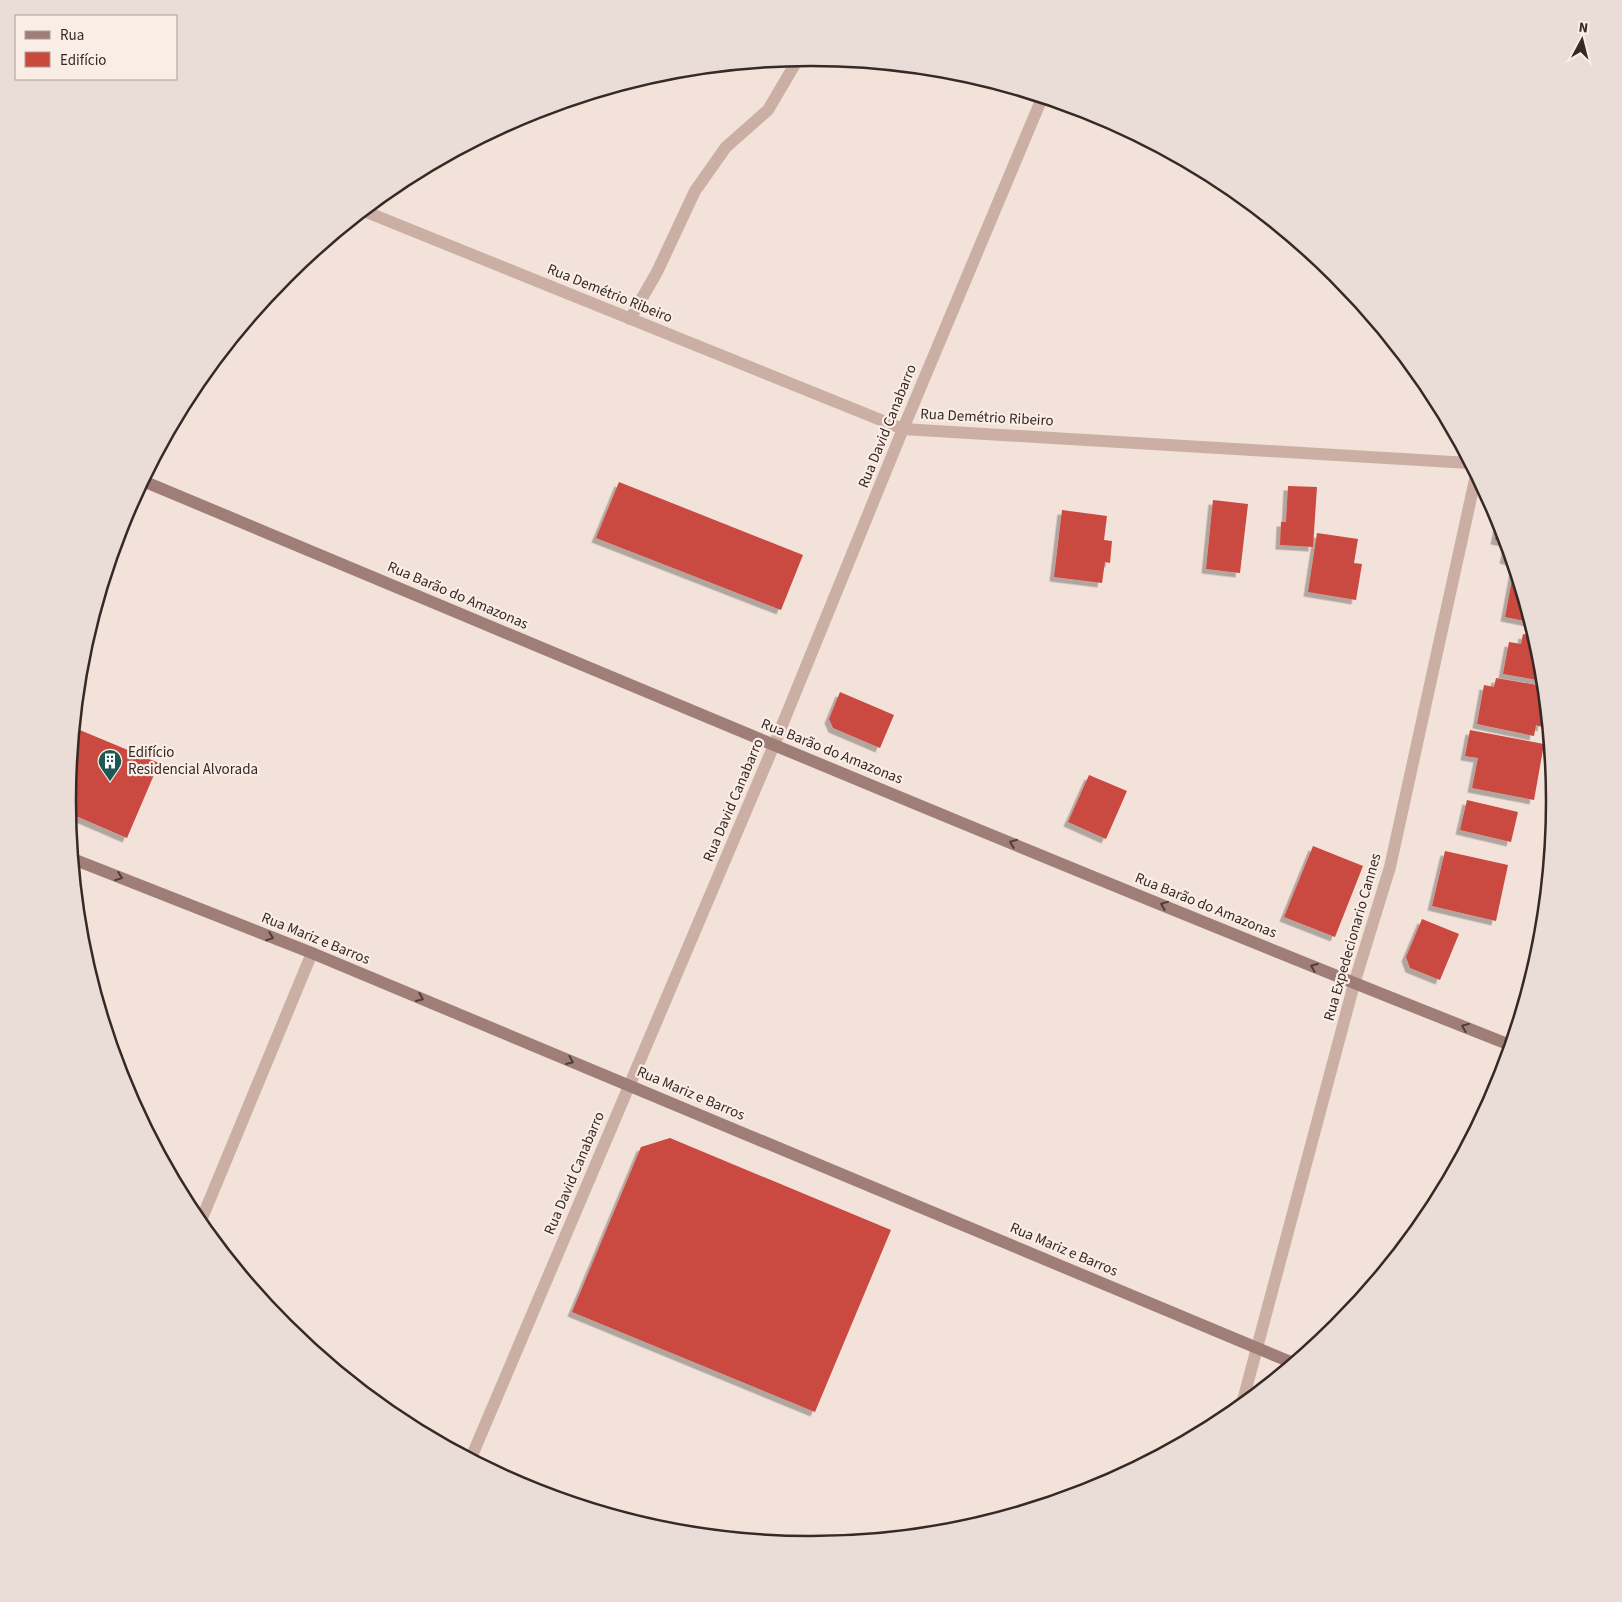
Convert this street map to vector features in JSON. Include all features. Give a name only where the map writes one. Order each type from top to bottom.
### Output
[{"type":"street","points":[[630,319],[657,272],[695,191],[726,147],[768,110],[793,67]]},
{"type":"street","name":"Rua David Canabarro","points":[[473,1453],[774,745],[903,429],[1040,103]]},
{"type":"street","name":"Rua Demétrio Ribeiro","points":[[370,214],[903,429],[1463,463]]},
{"type":"street","name":"Rua Barão do Amazonas","points":[[149,483],[774,745],[1354,984],[1505,1043]]},
{"type":"street","name":"Rua Expedecionario Cannes","points":[[1245,1393],[1354,984],[1390,867],[1474,485]]},
{"type":"street","name":"Rua Mariz e Barros","points":[[79,862],[312,953],[1286,1360]]},
{"type":"street","points":[[204,1214],[312,953]]},
{"type":"building","points":[[619,482],[803,555],[781,610],[596,538]]},
{"type":"building","points":[[1288,486],[1317,487],[1313,547],[1280,545],[1281,522],[1286,522]]},
{"type":"building","points":[[1213,500],[1248,504],[1240,573],[1206,569]]},
{"type":"building","points":[[1062,510],[1107,516],[1104,540],[1112,541],[1110,563],[1105,562],[1102,583],[1054,577]]},
{"type":"building","points":[[1317,533],[1358,539],[1354,563],[1362,564],[1356,600],[1308,592]]},
{"type":"building","points":[[1512,581],[1523,621],[1505,617]]},
{"type":"building","points":[[1523,634],[1527,635],[1535,680],[1503,674],[1509,642],[1521,644]]},
{"type":"building","points":[[1496,678],[1536,685],[1541,727],[1536,725],[1534,736],[1477,724],[1484,685],[1494,687]]},
{"type":"building","points":[[840,692],[894,715],[880,748],[833,728],[829,719]]},
{"type":"building","name":"Edifício Residencial Alvorada","points":[[80,730],[159,763],[127,838],[77,816]]},
{"type":"building","points":[[1470,730],[1543,744],[1534,800],[1472,788],[1478,758],[1465,756]]},
{"type":"building","points":[[1089,775],[1127,791],[1106,839],[1068,822]]},
{"type":"building","points":[[1467,800],[1518,812],[1511,842],[1460,830]]},
{"type":"building","points":[[1313,846],[1363,866],[1335,937],[1284,917]]},
{"type":"building","points":[[1445,851],[1508,865],[1496,921],[1432,906]]},
{"type":"building","points":[[1422,919],[1459,934],[1440,980],[1410,968],[1406,957]]},
{"type":"building","points":[[670,1138],[891,1230],[815,1412],[572,1312],[641,1147]]},
{"type":"place","name":"Edifício Residencial Alvorada","points":[[110,782]]}]
